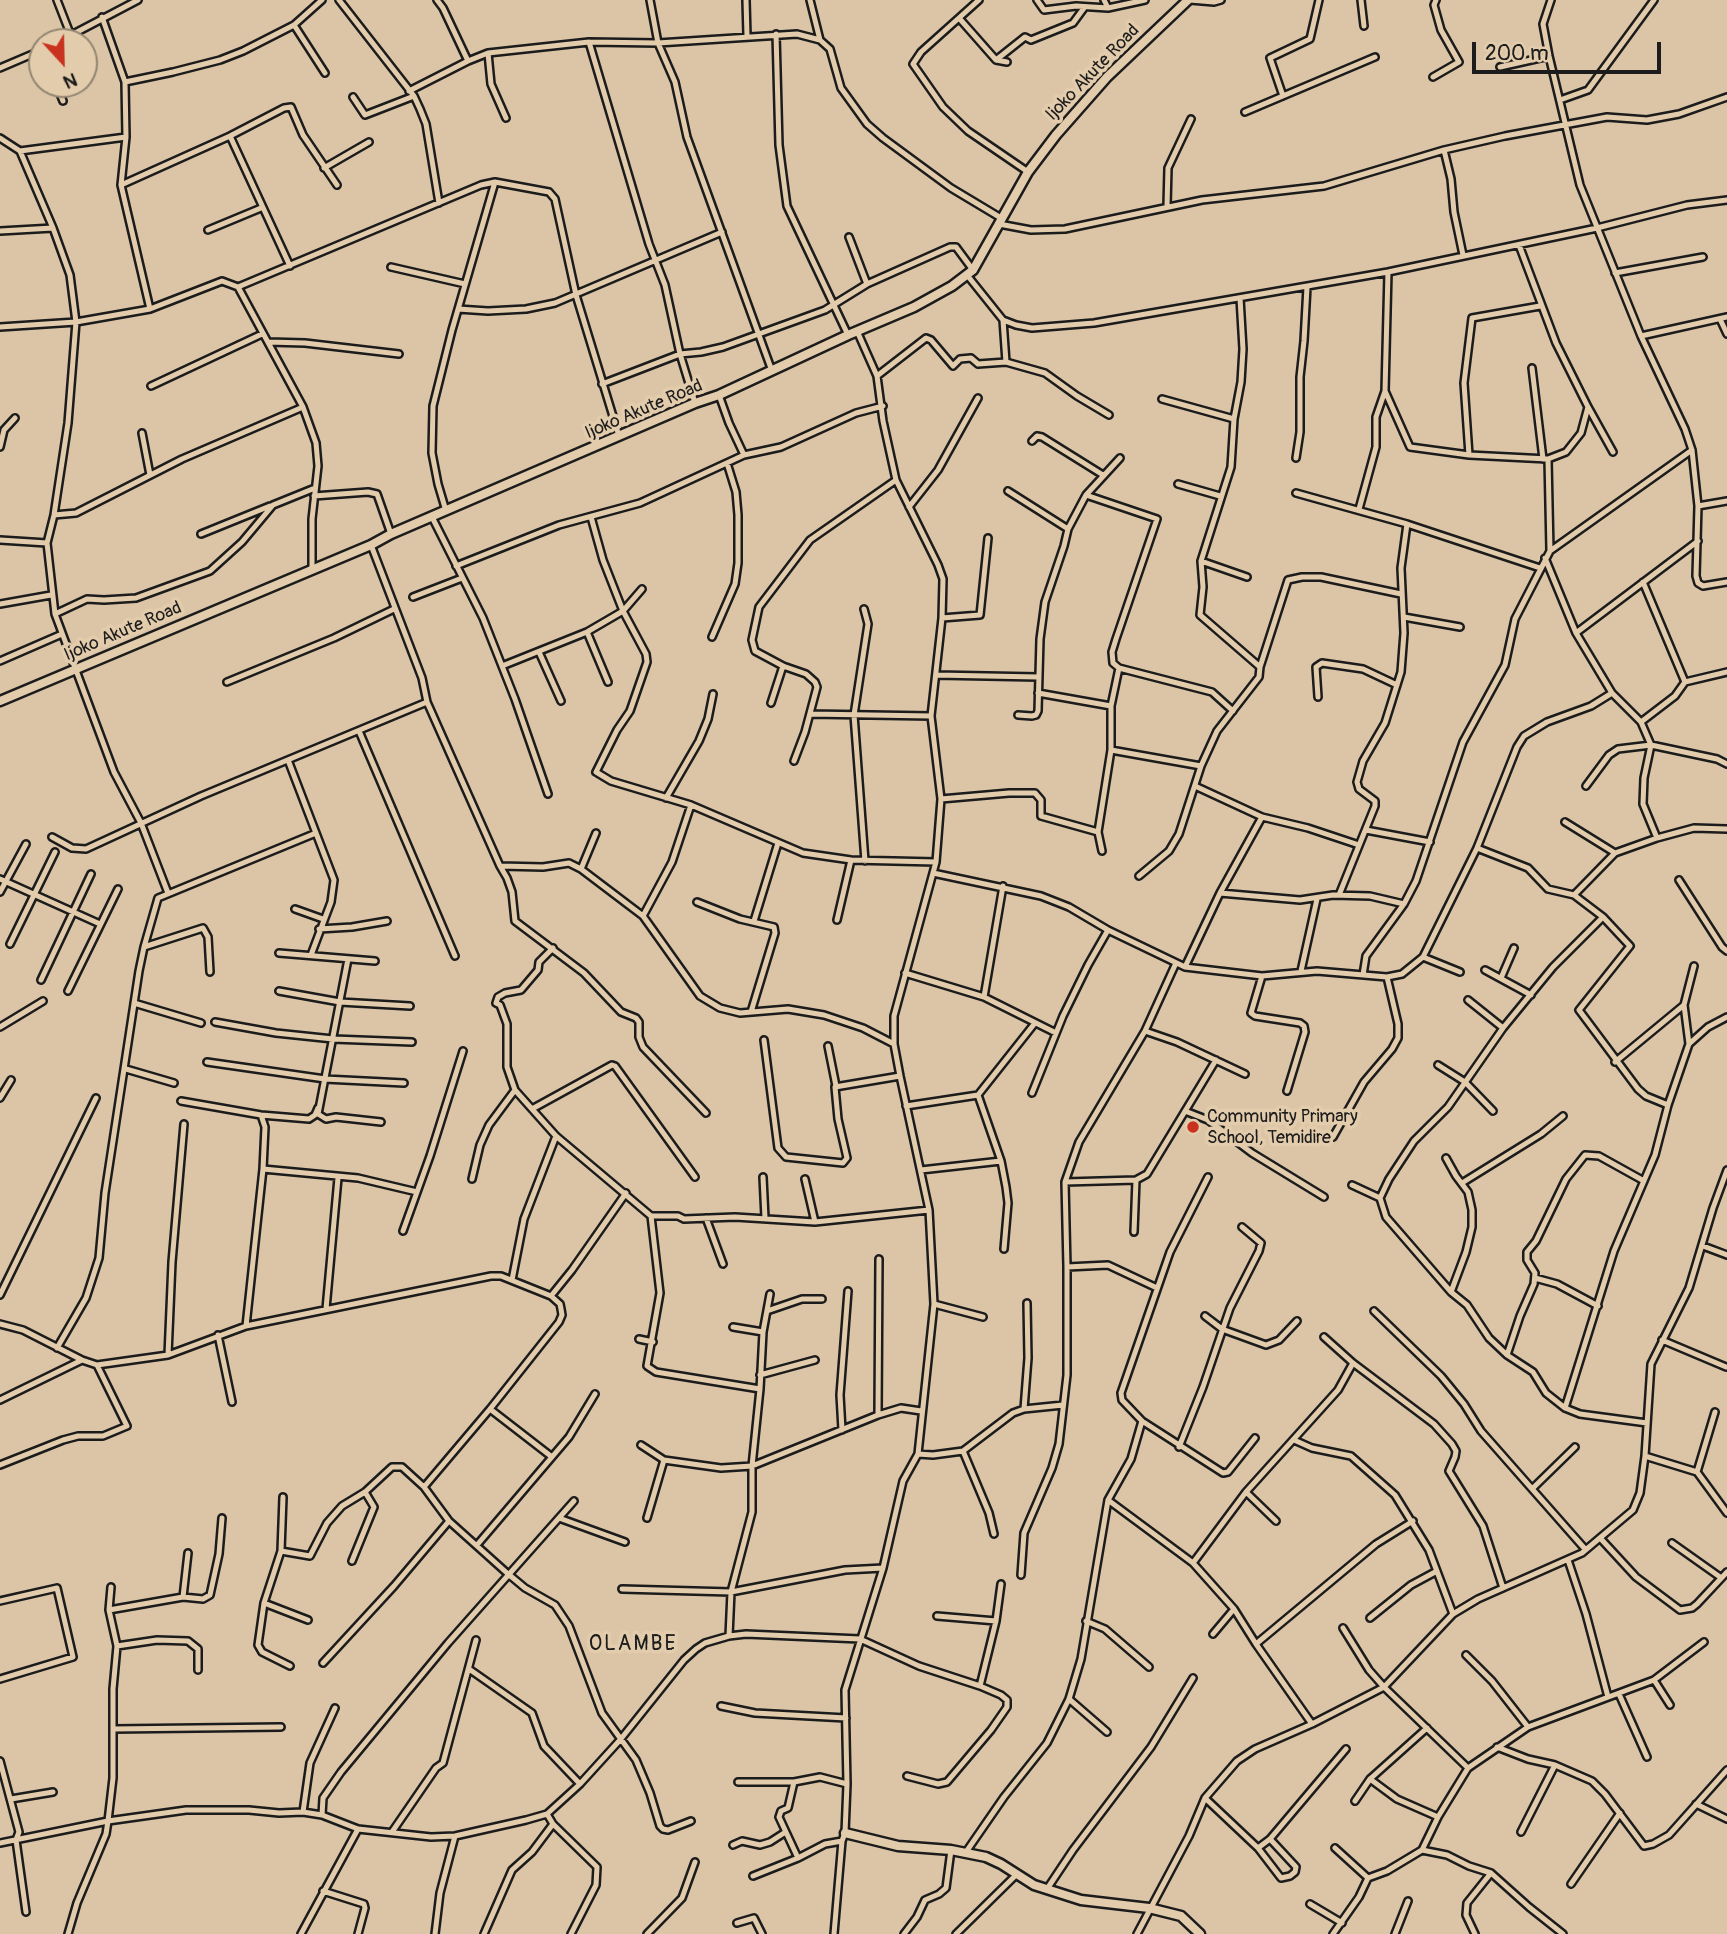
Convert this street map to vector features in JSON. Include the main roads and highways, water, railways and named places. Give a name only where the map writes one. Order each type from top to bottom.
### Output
[{"type":"main road","name":"Ijoko Akute Road","points":[[0,701],[719,395],[914,307],[952,286],[970,273],[1028,172],[1056,135],[1107,77],[1189,0]]},
{"type":"main road","points":[[843,1837],[898,1846],[966,1852],[1001,1864],[1034,1885],[1080,1900],[1149,1908],[1181,1916],[1200,1934]]},
{"type":"place","name":"Community Primary School, Temidire","points":[[1193,1127]]},
{"type":"district","name":"OLAMBE","points":[[633,1645]]}]
